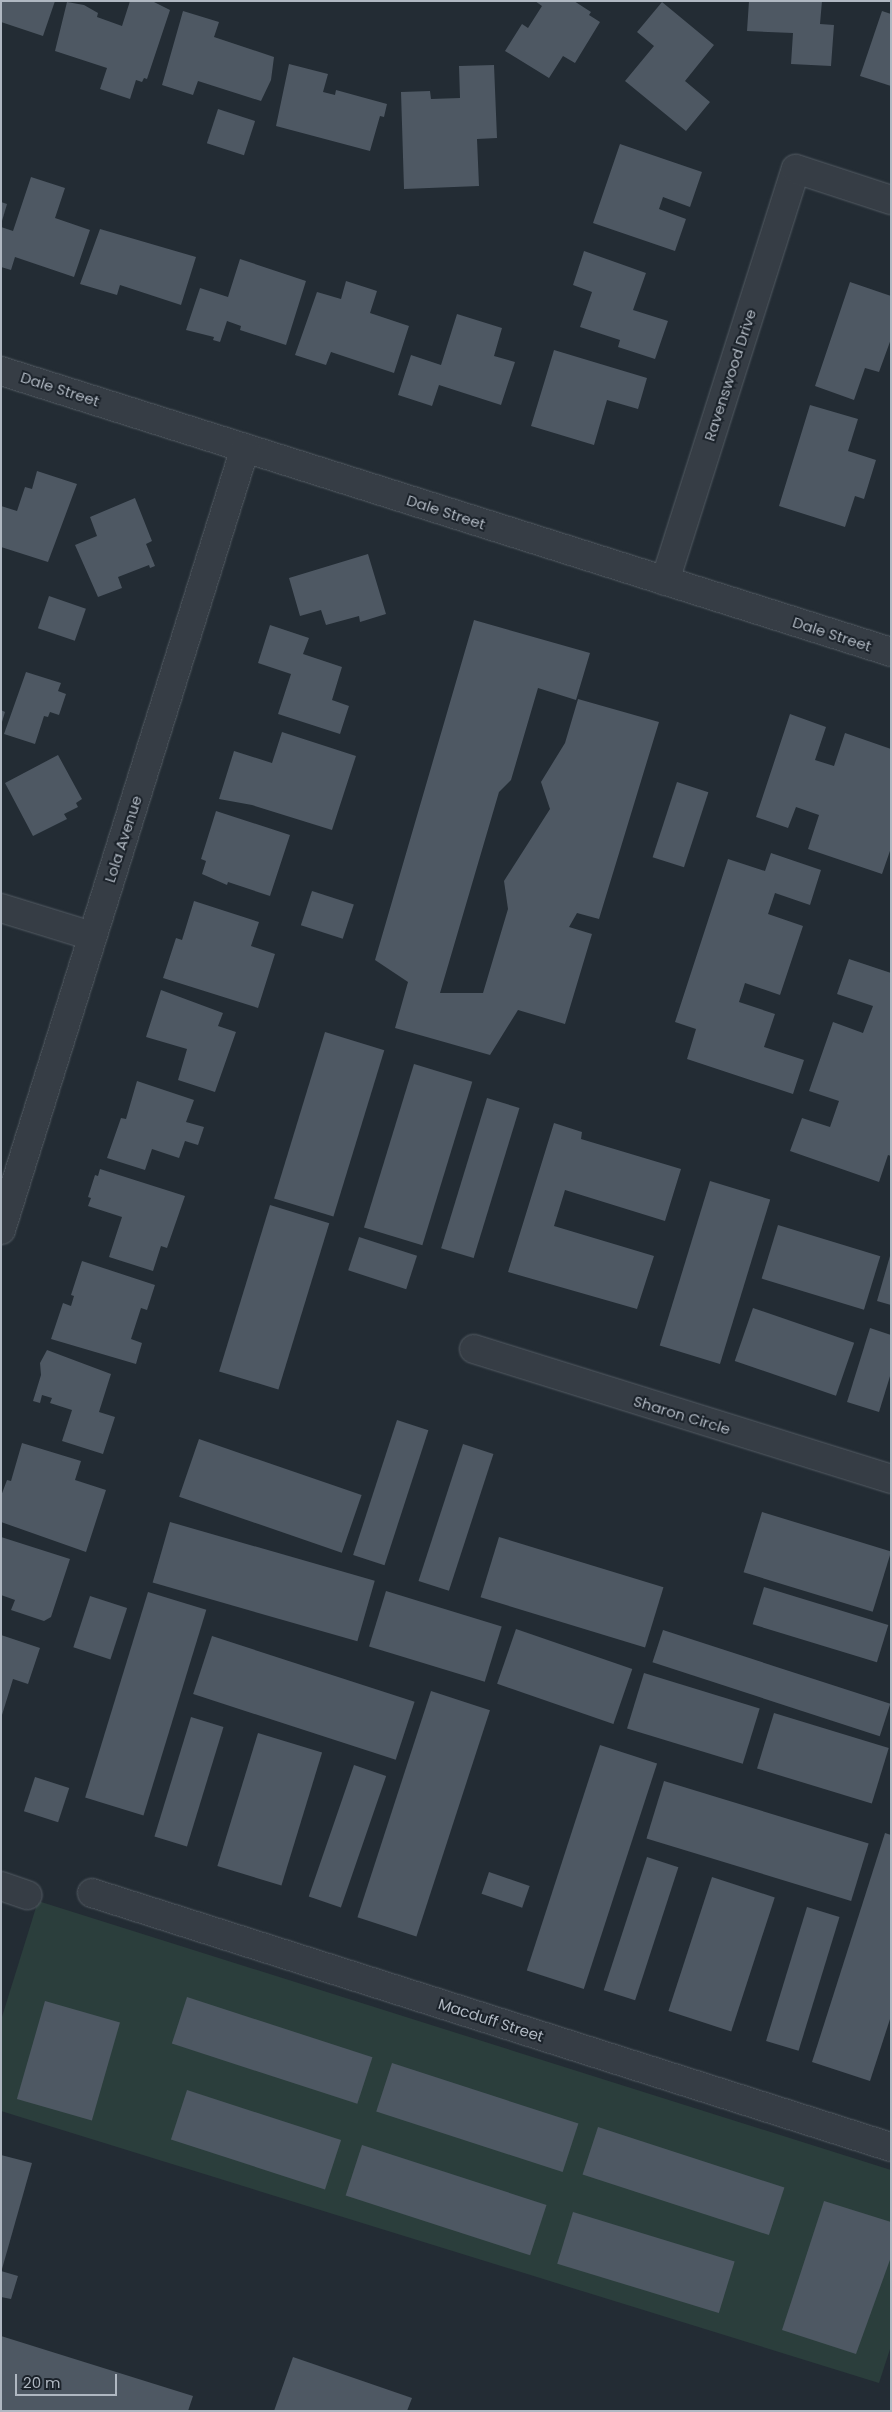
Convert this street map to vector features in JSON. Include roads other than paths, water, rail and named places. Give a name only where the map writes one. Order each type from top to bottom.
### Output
[{"type":"street","name":"Ravenswood Drive","points":[[665,581],[796,169],[891,200]]},
{"type":"street","name":"Dale Street","points":[[1,371],[891,652]]},
{"type":"street","name":"Lola Avenue","points":[[1,1230],[245,448]]},
{"type":"street","points":[[1,908],[92,936]]},
{"type":"street","name":"Sharon Circle","points":[[474,1349],[891,1480]]},
{"type":"street","points":[[1,1886],[27,1895]]},
{"type":"street","name":"Macduff Street","points":[[92,1893],[891,2147]]}]
